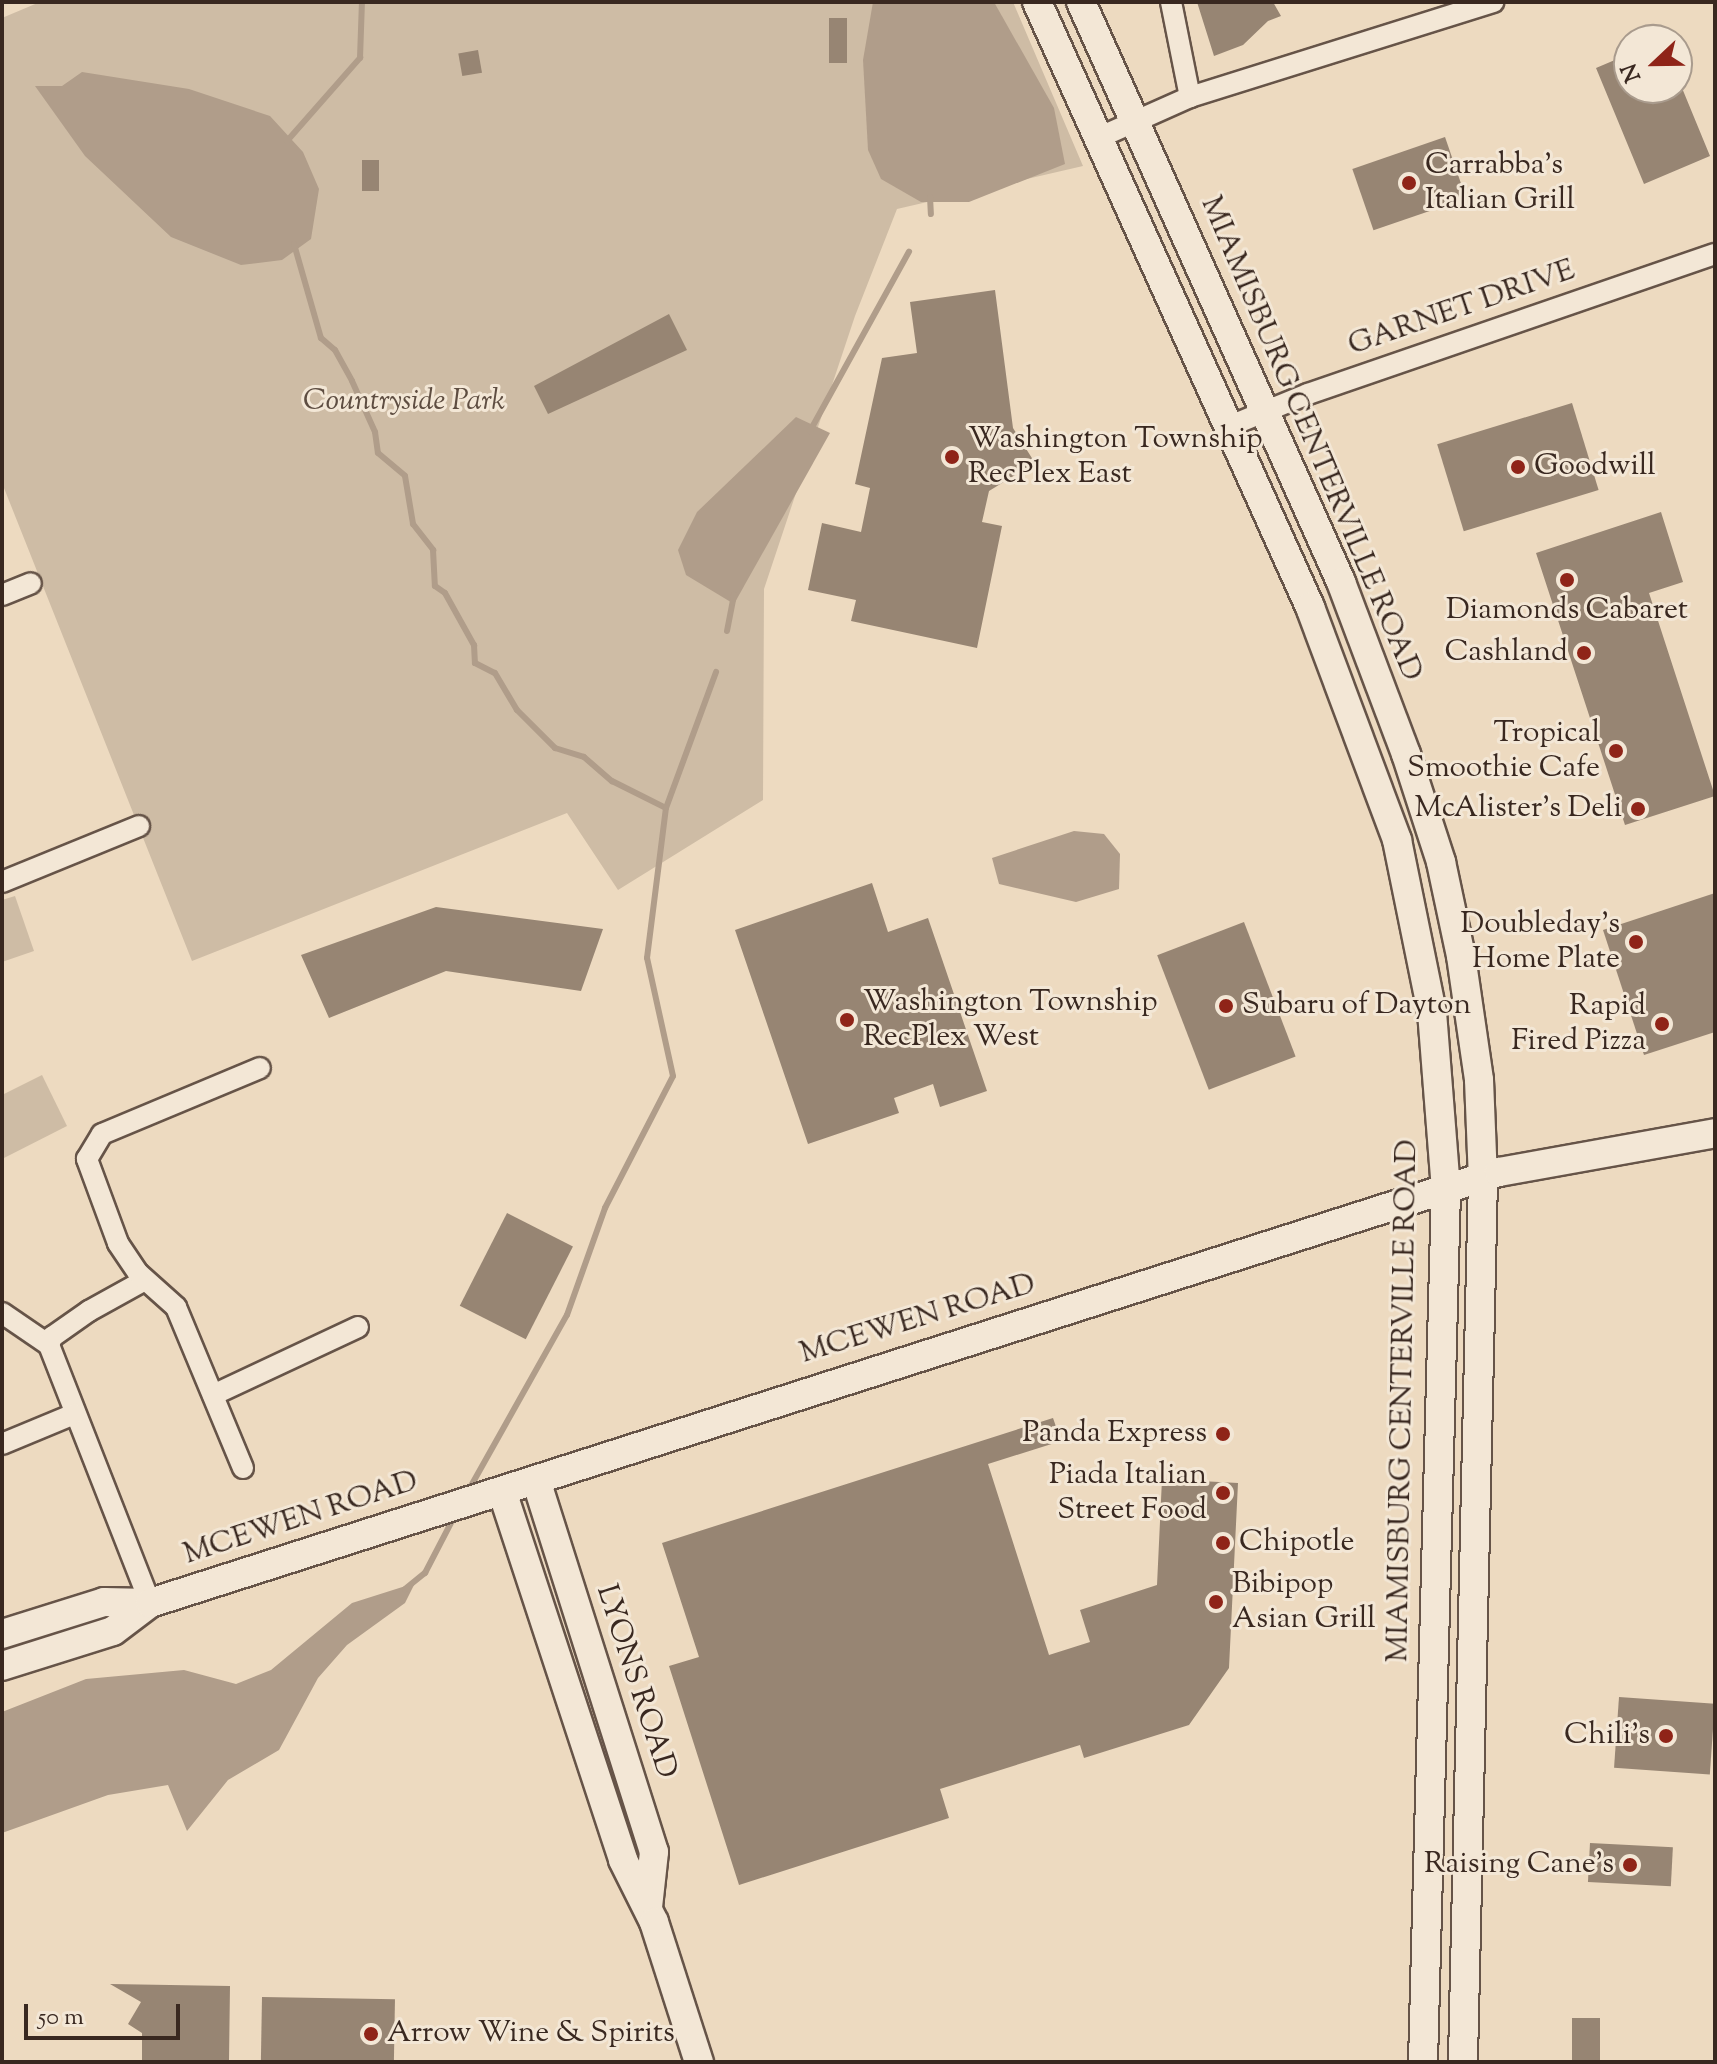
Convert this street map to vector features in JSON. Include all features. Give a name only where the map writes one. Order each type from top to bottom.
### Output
[{"type":"main road","name":"MIAMISBURG CENTERVILLE ROAD","points":[[1037,2],[1310,607],[1397,840],[1432,1012],[1446,1190],[1423,2062]]},
{"type":"main road","name":"MIAMISBURG CENTERVILLE ROAD","points":[[1081,2],[1341,582],[1441,862],[1479,1080],[1483,1178],[1463,2062]]},
{"type":"main road","name":"MCEWEN ROAD","points":[[2,1634],[104,1602],[150,1603],[1483,1178],[1715,1133]]},
{"type":"main road","name":"LYONS ROAD","points":[[536,1480],[654,1852],[648,1907]]},
{"type":"main road","name":"LYONS ROAD","points":[[502,1491],[623,1860],[648,1907],[699,2062]]},
{"type":"main road","name":"MCEWEN ROAD","points":[[2,1666],[113,1631],[150,1603]]},
{"type":"street","points":[[1171,2],[1190,97]]},
{"type":"street","points":[[1098,138],[1190,97],[1494,2]]},
{"type":"street","name":"GARNET DRIVE","points":[[1230,426],[1263,410],[1715,254]]},
{"type":"street","points":[[2,595],[31,583]]},
{"type":"street","points":[[2,882],[139,826]]},
{"type":"street","points":[[243,1468],[176,1307],[145,1280],[118,1243],[87,1159],[91,1145],[102,1134],[260,1068]]},
{"type":"street","points":[[49,1345],[52,1337],[89,1311],[145,1280]]},
{"type":"street","points":[[2,1313],[49,1345],[150,1603]]},
{"type":"street","points":[[213,1395],[358,1327]]},
{"type":"street","points":[[2,1444],[74,1414]]},
{"type":"green space","name":"Countryside Park","points":[[40,2],[1013,2],[1083,166],[897,209],[855,316],[764,589],[763,800],[618,890],[567,813],[192,961],[2,483],[2,18]]},
{"type":"green space","points":[[15,896],[34,951],[2,962],[2,900]]},
{"type":"green space","points":[[42,1075],[67,1126],[2,1159],[2,1095]]},
{"type":"shaded area","points":[[873,2],[994,2],[1054,108],[1065,164],[969,202],[921,202],[881,179],[868,150],[863,60]]},
{"type":"shaded area","points":[[82,72],[189,89],[270,116],[303,152],[319,189],[311,239],[282,260],[241,265],[171,237],[85,156],[35,86],[62,86]]},
{"type":"shaded area","points":[[796,417],[830,433],[734,604],[686,575],[678,550],[697,512]]},
{"type":"shaded area","points":[[1074,831],[1104,834],[1120,854],[1119,889],[1076,902],[999,884],[992,858]]},
{"type":"shaded area","points":[[415,1583],[405,1603],[347,1645],[318,1678],[279,1750],[228,1780],[187,1831],[168,1785],[108,1795],[2,1833],[2,1712],[86,1679],[184,1670],[236,1684],[271,1670],[352,1603]]},
{"type":"building","points":[[1197,2],[1273,2],[1281,16],[1268,21],[1243,45],[1214,56]]},
{"type":"building","points":[[829,18],[847,18],[847,63],[829,63]]},
{"type":"building","points":[[478,50],[482,73],[462,76],[458,53]]},
{"type":"building","points":[[1613,61],[1613,104],[1689,104],[1710,156],[1644,184],[1596,68]]},
{"type":"building","name":"Carrabba's Italian Grill","points":[[1445,137],[1466,198],[1374,230],[1352,169]]},
{"type":"building","points":[[362,160],[379,160],[379,191],[362,191]]},
{"type":"building","points":[[995,290],[1013,428],[1035,463],[989,491],[982,522],[1002,526],[977,648],[851,621],[856,600],[808,590],[822,523],[861,532],[870,488],[855,484],[882,358],[917,353],[910,302]]},
{"type":"building","points":[[669,314],[687,350],[548,414],[534,386]]},
{"type":"building","name":"Goodwill","points":[[1572,403],[1599,490],[1464,531],[1437,444]]},
{"type":"building","points":[[1661,512],[1683,582],[1649,593],[1715,796],[1625,825],[1536,553]]},
{"type":"building","points":[[872,883],[888,932],[928,918],[987,1091],[940,1107],[933,1084],[894,1098],[899,1113],[808,1144],[735,930]]},
{"type":"building","points":[[1715,893],[1715,1032],[1644,1055],[1603,930]]},
{"type":"building","points":[[436,907],[603,929],[581,991],[446,971],[329,1018],[301,955]]},
{"type":"building","name":"Subaru of Dayton","points":[[1244,922],[1296,1056],[1209,1090],[1157,955]]},
{"type":"building","points":[[507,1213],[573,1247],[526,1339],[460,1306]]},
{"type":"building","points":[[1053,1418],[1061,1441],[988,1464],[1049,1655],[1090,1642],[1080,1610],[1157,1585],[1162,1479],[1238,1483],[1229,1668],[1189,1725],[1084,1758],[1080,1745],[940,1789],[949,1818],[739,1885],[669,1666],[699,1657],[662,1543]]},
{"type":"building","name":"Chili's","points":[[1619,1697],[1715,1704],[1710,1775],[1614,1768]]},
{"type":"building","name":"Raising Cane's","points":[[1590,1843],[1673,1847],[1671,1886],[1588,1882]]},
{"type":"building","points":[[110,1984],[230,1986],[229,2062],[142,2062],[142,2033],[128,2024],[141,2002]]},
{"type":"building","points":[[262,1997],[395,1999],[394,2062],[261,2062]]},
{"type":"building","points":[[1572,2018],[1600,2018],[1600,2062],[1572,2062]]},
{"type":"waterway","points":[[287,141],[360,58],[362,2]]},
{"type":"waterway","points":[[930,197],[931,214]]},
{"type":"waterway","points":[[294,244],[321,338],[335,350],[352,381],[375,432],[378,453],[405,476],[413,524],[433,550],[435,586],[445,593],[474,645],[475,663],[495,673],[517,710],[555,748],[584,757],[612,781],[666,808]]},
{"type":"waterway","points":[[810,431],[909,252]]},
{"type":"waterway","points":[[727,631],[734,595]]},
{"type":"waterway","points":[[467,1493],[567,1315],[605,1208],[673,1076],[647,958],[666,808],[716,672]]},
{"type":"waterway","points":[[405,1589],[425,1573],[454,1517]]},
{"type":"place","name":"Carrabba's Italian Grill","points":[[1409,183]]},
{"type":"place","name":"Washington Township RecPlex East","points":[[952,457]]},
{"type":"place","name":"Goodwill","points":[[1518,467]]},
{"type":"place","name":"Diamonds Cabaret","points":[[1567,580]]},
{"type":"place","name":"Cashland","points":[[1584,653]]},
{"type":"place","name":"Tropical Smoothie Cafe","points":[[1616,751]]},
{"type":"place","name":"McAlister's Deli","points":[[1638,809]]},
{"type":"place","name":"Doubleday's Home Plate","points":[[1636,942]]},
{"type":"place","name":"Subaru of Dayton","points":[[1226,1006]]},
{"type":"place","name":"Washington Township RecPlex West","points":[[847,1020]]},
{"type":"place","name":"Rapid Fired Pizza","points":[[1662,1024]]},
{"type":"place","name":"Panda Express","points":[[1223,1434]]},
{"type":"place","name":"Piada Italian Street Food","points":[[1223,1493]]},
{"type":"place","name":"Chipotle","points":[[1223,1543]]},
{"type":"place","name":"Bibipop Asian Grill","points":[[1216,1602]]},
{"type":"place","name":"Chili's","points":[[1666,1736]]},
{"type":"place","name":"Raising Cane's","points":[[1630,1865]]},
{"type":"place","name":"Arrow Wine & Spirits","points":[[371,2034]]}]
